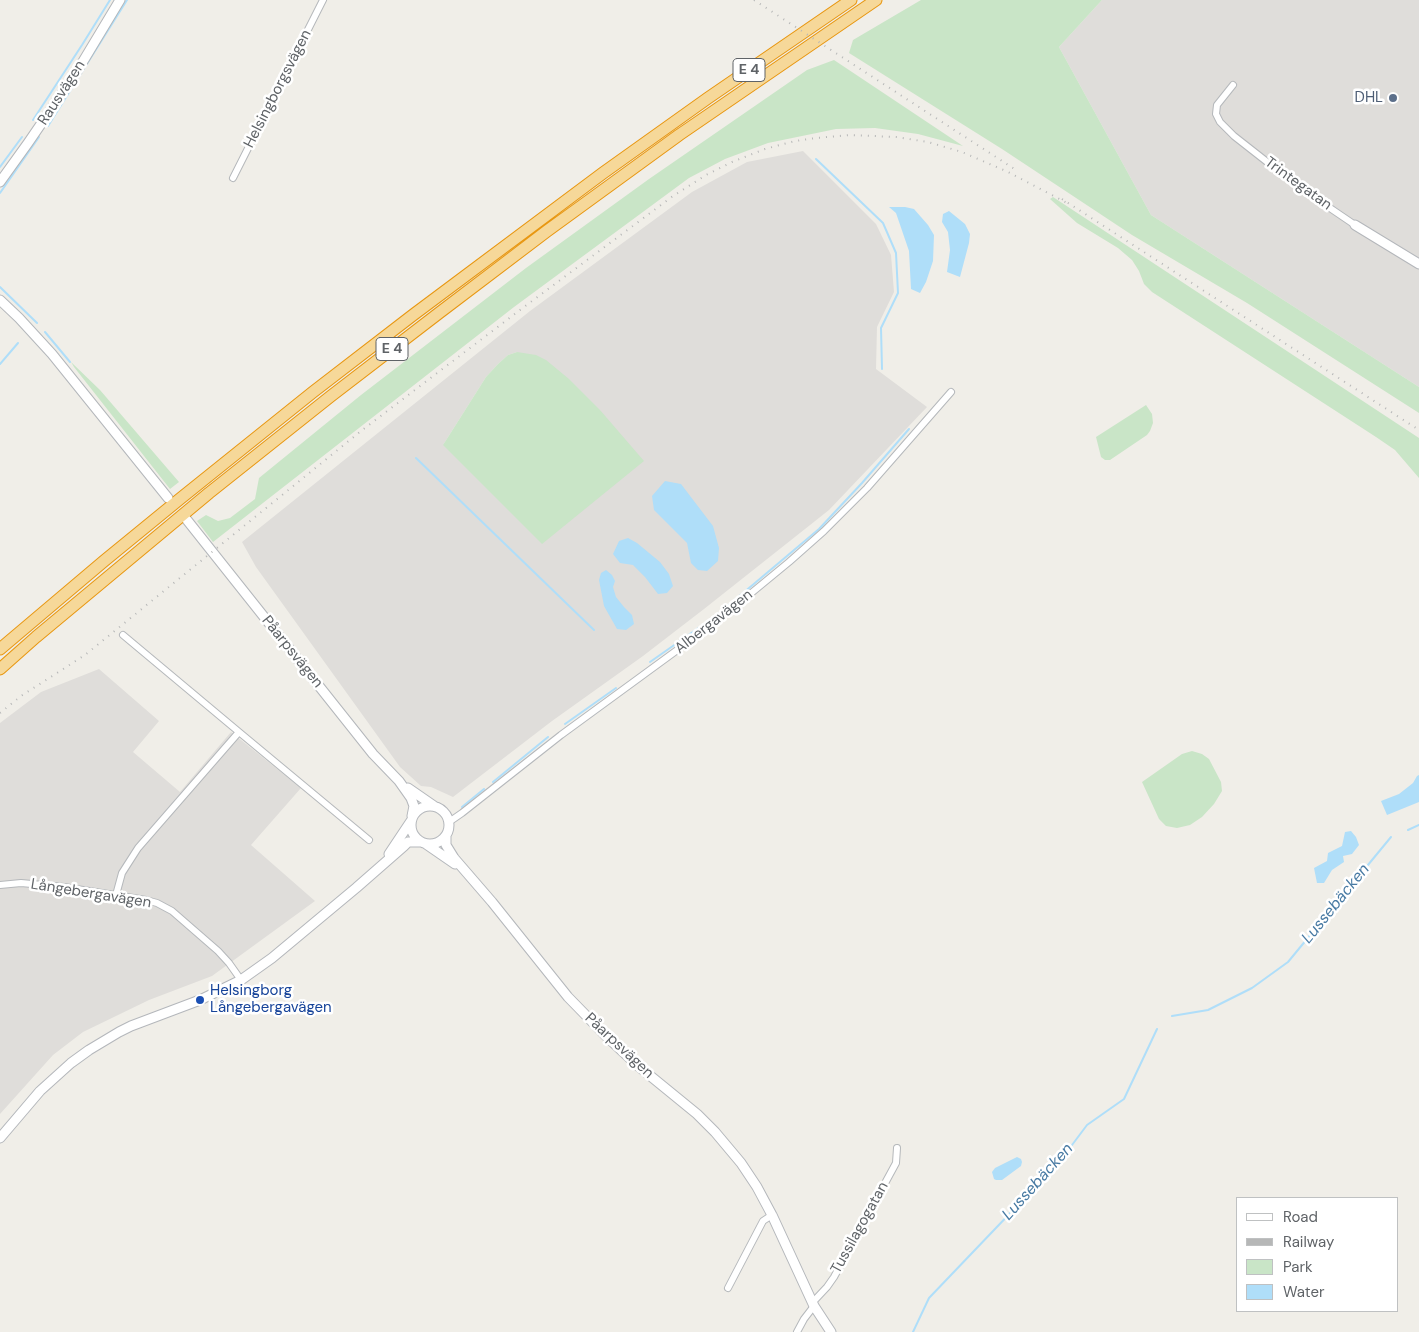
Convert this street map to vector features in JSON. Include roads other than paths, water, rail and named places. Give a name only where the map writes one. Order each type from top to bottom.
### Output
[{"type":"highway","name":"E 4","points":[[0,669],[43,631],[210,493],[446,307],[679,135],[876,0]]},
{"type":"highway","name":"E 4","points":[[0,649],[181,498],[405,321],[603,173],[848,1]]},
{"type":"street","name":"Rausvägen","points":[[0,182],[70,81],[120,0]]},
{"type":"street","name":"Helsingborgsvägen","points":[[233,178],[323,0]]},
{"type":"street","name":"Trintegatan","points":[[1233,85],[1221,99],[1216,109],[1216,117],[1234,136],[1298,187],[1419,264]]},
{"type":"street","points":[[0,300],[52,354],[168,498]]},
{"type":"street","name":"Albergavägen","points":[[448,822],[561,735],[721,618],[789,562],[824,531],[867,488],[951,392]]},
{"type":"street","name":"Påarpsvägen","points":[[187,520],[373,754],[399,781],[412,798],[414,803],[412,818]]},
{"type":"street","points":[[123,635],[369,840]]},
{"type":"street","points":[[116,895],[122,873],[138,848],[239,732]]},
{"type":"street","name":"Påarpsvägen","points":[[399,781],[436,807]]},
{"type":"street","points":[[0,1138],[40,1091],[71,1063],[89,1050],[125,1029],[213,994],[241,980],[272,958],[356,888],[406,844],[437,843],[446,836],[448,831],[448,822],[444,813],[432,806],[423,807],[415,812],[378,868]]},
{"type":"street","points":[[412,818],[411,830],[416,838],[423,843]]},
{"type":"street","name":"Påarpsvägen","points":[[446,836],[445,841],[448,850],[584,1014],[637,1065],[697,1114],[728,1146],[749,1174],[772,1215],[813,1305],[831,1332]]},
{"type":"street","name":"Påarpsvägen","points":[[423,843],[450,860],[467,874]]},
{"type":"street","name":"Långebergavägen","points":[[0,884],[21,883],[64,887],[151,901],[164,906],[218,951],[230,963],[241,980]]},
{"type":"street","name":"Tussilagogatan","points":[[813,1305],[838,1270],[896,1163],[897,1148]]},
{"type":"street","points":[[728,1288],[763,1221],[772,1215]]},
{"type":"street","points":[[797,1332],[813,1305]]},
{"type":"water","points":[[889,207],[914,209],[934,235],[933,261],[920,293],[911,289],[909,251],[896,213]]},
{"type":"water","points":[[949,211],[965,224],[970,234],[960,277],[947,272],[950,250],[948,232],[942,222],[943,214]]},
{"type":"water","points":[[665,481],[681,484],[713,526],[719,548],[718,561],[707,571],[698,570],[691,563],[687,543],[654,510],[652,496]]},
{"type":"water","points":[[628,538],[660,562],[669,574],[673,586],[667,593],[658,594],[633,565],[620,563],[613,554],[619,541]]},
{"type":"water","points":[[606,570],[615,581],[613,587],[616,597],[632,615],[634,624],[626,630],[617,629],[604,606],[599,580],[601,573]]},
{"type":"water","points":[[1419,775],[1419,802],[1387,815],[1381,801],[1399,794],[1413,783]]},
{"type":"water","points":[[1351,831],[1359,845],[1352,854],[1343,856],[1344,862],[1332,870],[1324,883],[1317,883],[1314,868],[1327,861],[1328,853],[1342,846],[1345,832]]},
{"type":"water","points":[[1017,1157],[1021,1159],[1021,1166],[1002,1180],[994,1179],[992,1172],[995,1168]]},
{"type":"waterway","points":[[33,120],[110,0]]},
{"type":"waterway","points":[[48,126],[127,0]]},
{"type":"waterway","points":[[0,167],[22,137]]},
{"type":"waterway","points":[[0,193],[39,137]]},
{"type":"waterway","points":[[816,159],[883,223],[896,253],[898,293],[881,328],[882,369]]},
{"type":"waterway","points":[[0,287],[37,323]]},
{"type":"waterway","points":[[45,332],[70,362]]},
{"type":"waterway","points":[[0,364],[18,343]]},
{"type":"waterway","points":[[650,662],[717,615],[819,529],[909,429]]},
{"type":"waterway","points":[[416,458],[594,630]]},
{"type":"waterway","points":[[565,724],[616,688]]},
{"type":"waterway","points":[[493,782],[548,737]]},
{"type":"waterway","points":[[462,807],[484,789]]},
{"type":"waterway","name":"Lussebäcken","points":[[1408,830],[1419,825]]},
{"type":"waterway","name":"Lussebäcken","points":[[1172,1016],[1208,1010],[1252,988],[1288,962],[1391,837]]},
{"type":"waterway","name":"Lussebäcken","points":[[913,1332],[929,1298],[1060,1161],[1087,1125],[1124,1099],[1157,1029]]},
{"type":"railway","points":[[754,0],[1016,170]]},
{"type":"railway","points":[[0,713],[21,696],[85,655],[361,431],[516,313],[673,196],[706,175],[732,162],[765,149],[795,141],[850,135],[896,137],[928,142],[962,152],[1008,172],[1067,203]]},
{"type":"railway","points":[[1062,199],[1419,430]]},
{"type":"place","name":"DHL","points":[[1393,98]]},
{"type":"place","name":"Helsingborg Långebergavägen","points":[[200,1000]]}]
